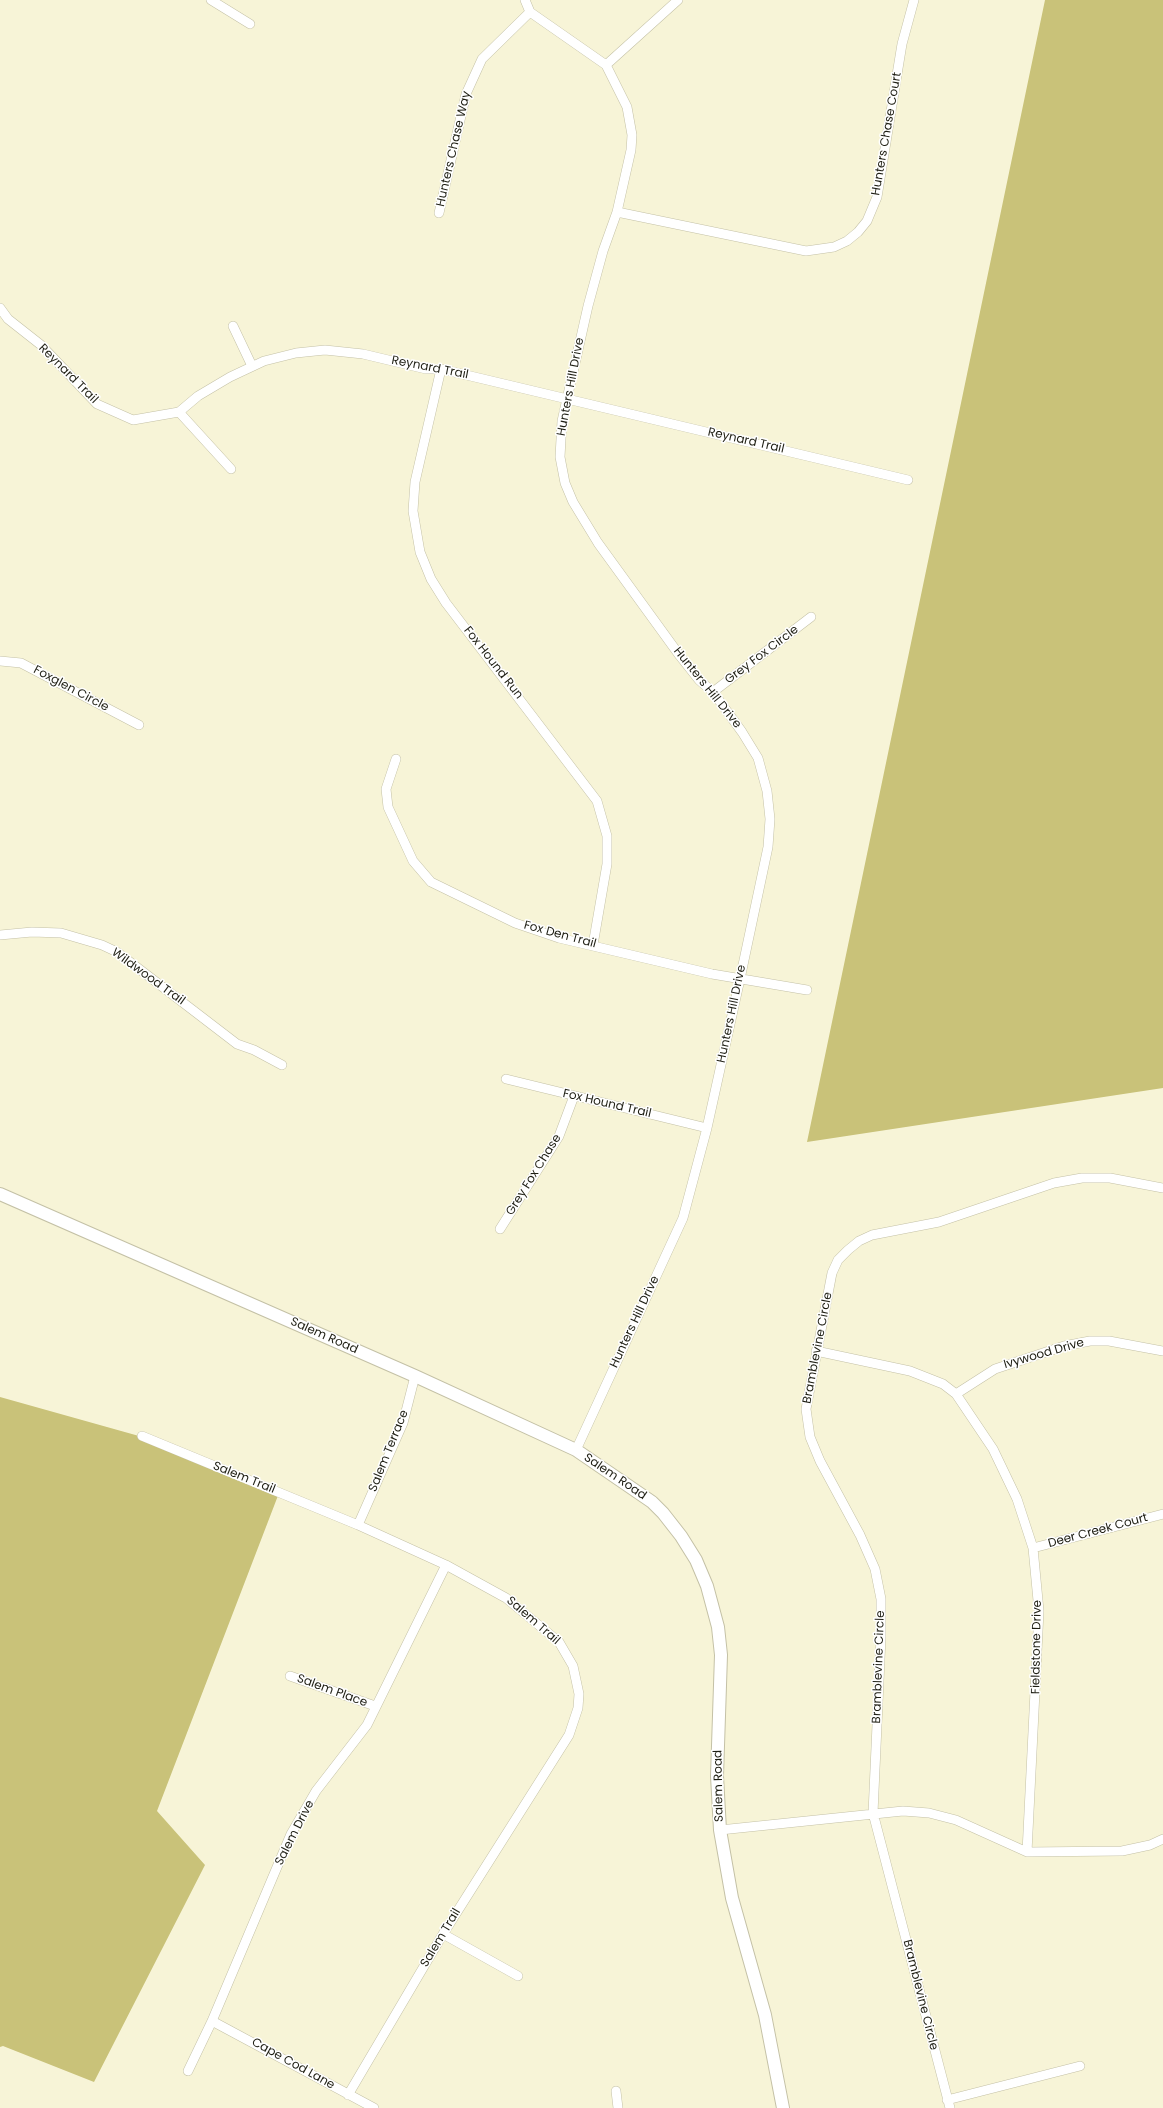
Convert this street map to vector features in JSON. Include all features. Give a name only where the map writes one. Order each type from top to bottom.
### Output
[{"type":"street","points":[[211,0],[250,24]]},
{"type":"street","points":[[525,0],[530,12]]},
{"type":"street","points":[[606,65],[678,0]]},
{"type":"street","name":"Hunters Chase Court","points":[[617,212],[806,251],[834,247],[847,241],[858,232],[867,221],[877,197],[902,44],[914,0]]},
{"type":"street","name":"Hunters Hill Drive","points":[[530,12],[606,65],[627,107],[632,135],[631,150],[617,212],[603,251],[588,306],[562,421],[560,457],[565,482],[573,502],[598,543],[680,656],[699,680],[713,692],[742,732],[758,758],[769,805],[768,847],[707,1128],[683,1218],[576,1450]]},
{"type":"street","name":"Hunters Chase Way","points":[[439,213],[466,94],[482,59],[530,12]]},
{"type":"street","name":"Reynard Trail","points":[[0,308],[8,319],[41,345],[97,404],[133,420],[179,412],[198,396],[252,366],[296,353],[324,350],[363,354],[426,369],[441,370],[567,398],[908,480]]},
{"type":"street","points":[[233,326],[252,366]]},
{"type":"street","name":"Fox Hound Run","points":[[441,370],[415,482],[413,511],[420,552],[431,579],[446,603],[597,801],[606,836],[607,864],[593,945]]},
{"type":"street","points":[[179,412],[231,469]]},
{"type":"street","name":"Grey Fox Circle","points":[[713,692],[810,617]]},
{"type":"street","name":"Foxglen Circle","points":[[0,661],[21,663],[139,725]]},
{"type":"street","name":"Fox Den Trail","points":[[396,758],[386,789],[388,807],[413,861],[431,882],[515,923],[559,938],[740,979],[808,990]]},
{"type":"street","name":"Wildwood Trail","points":[[0,935],[32,932],[61,933],[102,945],[117,952],[237,1044],[254,1050],[282,1066]]},
{"type":"street","name":"Fox Hound Trail","points":[[506,1079],[707,1128]]},
{"type":"street","name":"Grey Fox Chase","points":[[500,1229],[559,1136],[574,1096]]},
{"type":"street","name":"Bramblevine Circle","points":[[948,2104],[873,1813],[881,1637],[881,1599],[874,1569],[860,1535],[820,1461],[810,1437],[806,1409],[832,1273],[838,1260],[848,1250],[859,1241],[872,1235],[939,1222],[1040,1186],[1068,1180],[1110,1178],[1163,1188]]},
{"type":"street","name":"Salem Road","points":[[0,1194],[415,1376],[576,1450],[652,1502],[663,1513],[681,1536],[692,1554],[707,1586],[718,1627],[721,1655],[717,1776],[720,1830],[732,1898],[765,2015],[783,2108]]},
{"type":"street","name":"Ivywood Drive","points":[[956,1394],[995,1369],[1064,1346],[1090,1341],[1109,1341],[1163,1351]]},
{"type":"street","name":"Fieldstone Drive","points":[[816,1351],[910,1371],[943,1384],[956,1394],[993,1449],[1017,1499],[1033,1548],[1039,1611],[1027,1852]]},
{"type":"street","name":"Salem Terrace","points":[[358,1525],[403,1423],[415,1376]]},
{"type":"street","name":"Salem Trail","points":[[142,1436],[358,1525],[446,1565],[506,1598],[559,1642],[573,1666],[579,1694],[576,1715],[569,1735],[443,1934],[348,2095]]},
{"type":"street","name":"Deer Creek Court","points":[[1033,1548],[1163,1514]]},
{"type":"street","name":"Salem Drive","points":[[188,2071],[212,2021],[291,1834],[316,1791],[367,1725],[375,1706],[446,1565]]},
{"type":"street","name":"Salem Place","points":[[290,1676],[375,1706]]},
{"type":"street","points":[[720,1830],[903,1811],[929,1813],[956,1820],[1027,1852],[1122,1851],[1163,1839]]},
{"type":"street","points":[[443,1934],[518,1976]]},
{"type":"street","name":"Cape Cod Lane","points":[[212,2021],[374,2108]]},
{"type":"street","points":[[948,2104],[1080,2066]]},
{"type":"street","points":[[616,2091],[618,2108]]},
{"type":"shaded area","points":[[1045,0],[1163,0],[1163,1088],[807,1142]]},
{"type":"shaded area","points":[[0,1397],[139,1436],[279,1493],[157,1811],[205,1865],[94,2082],[3,2046],[0,2047]]}]
